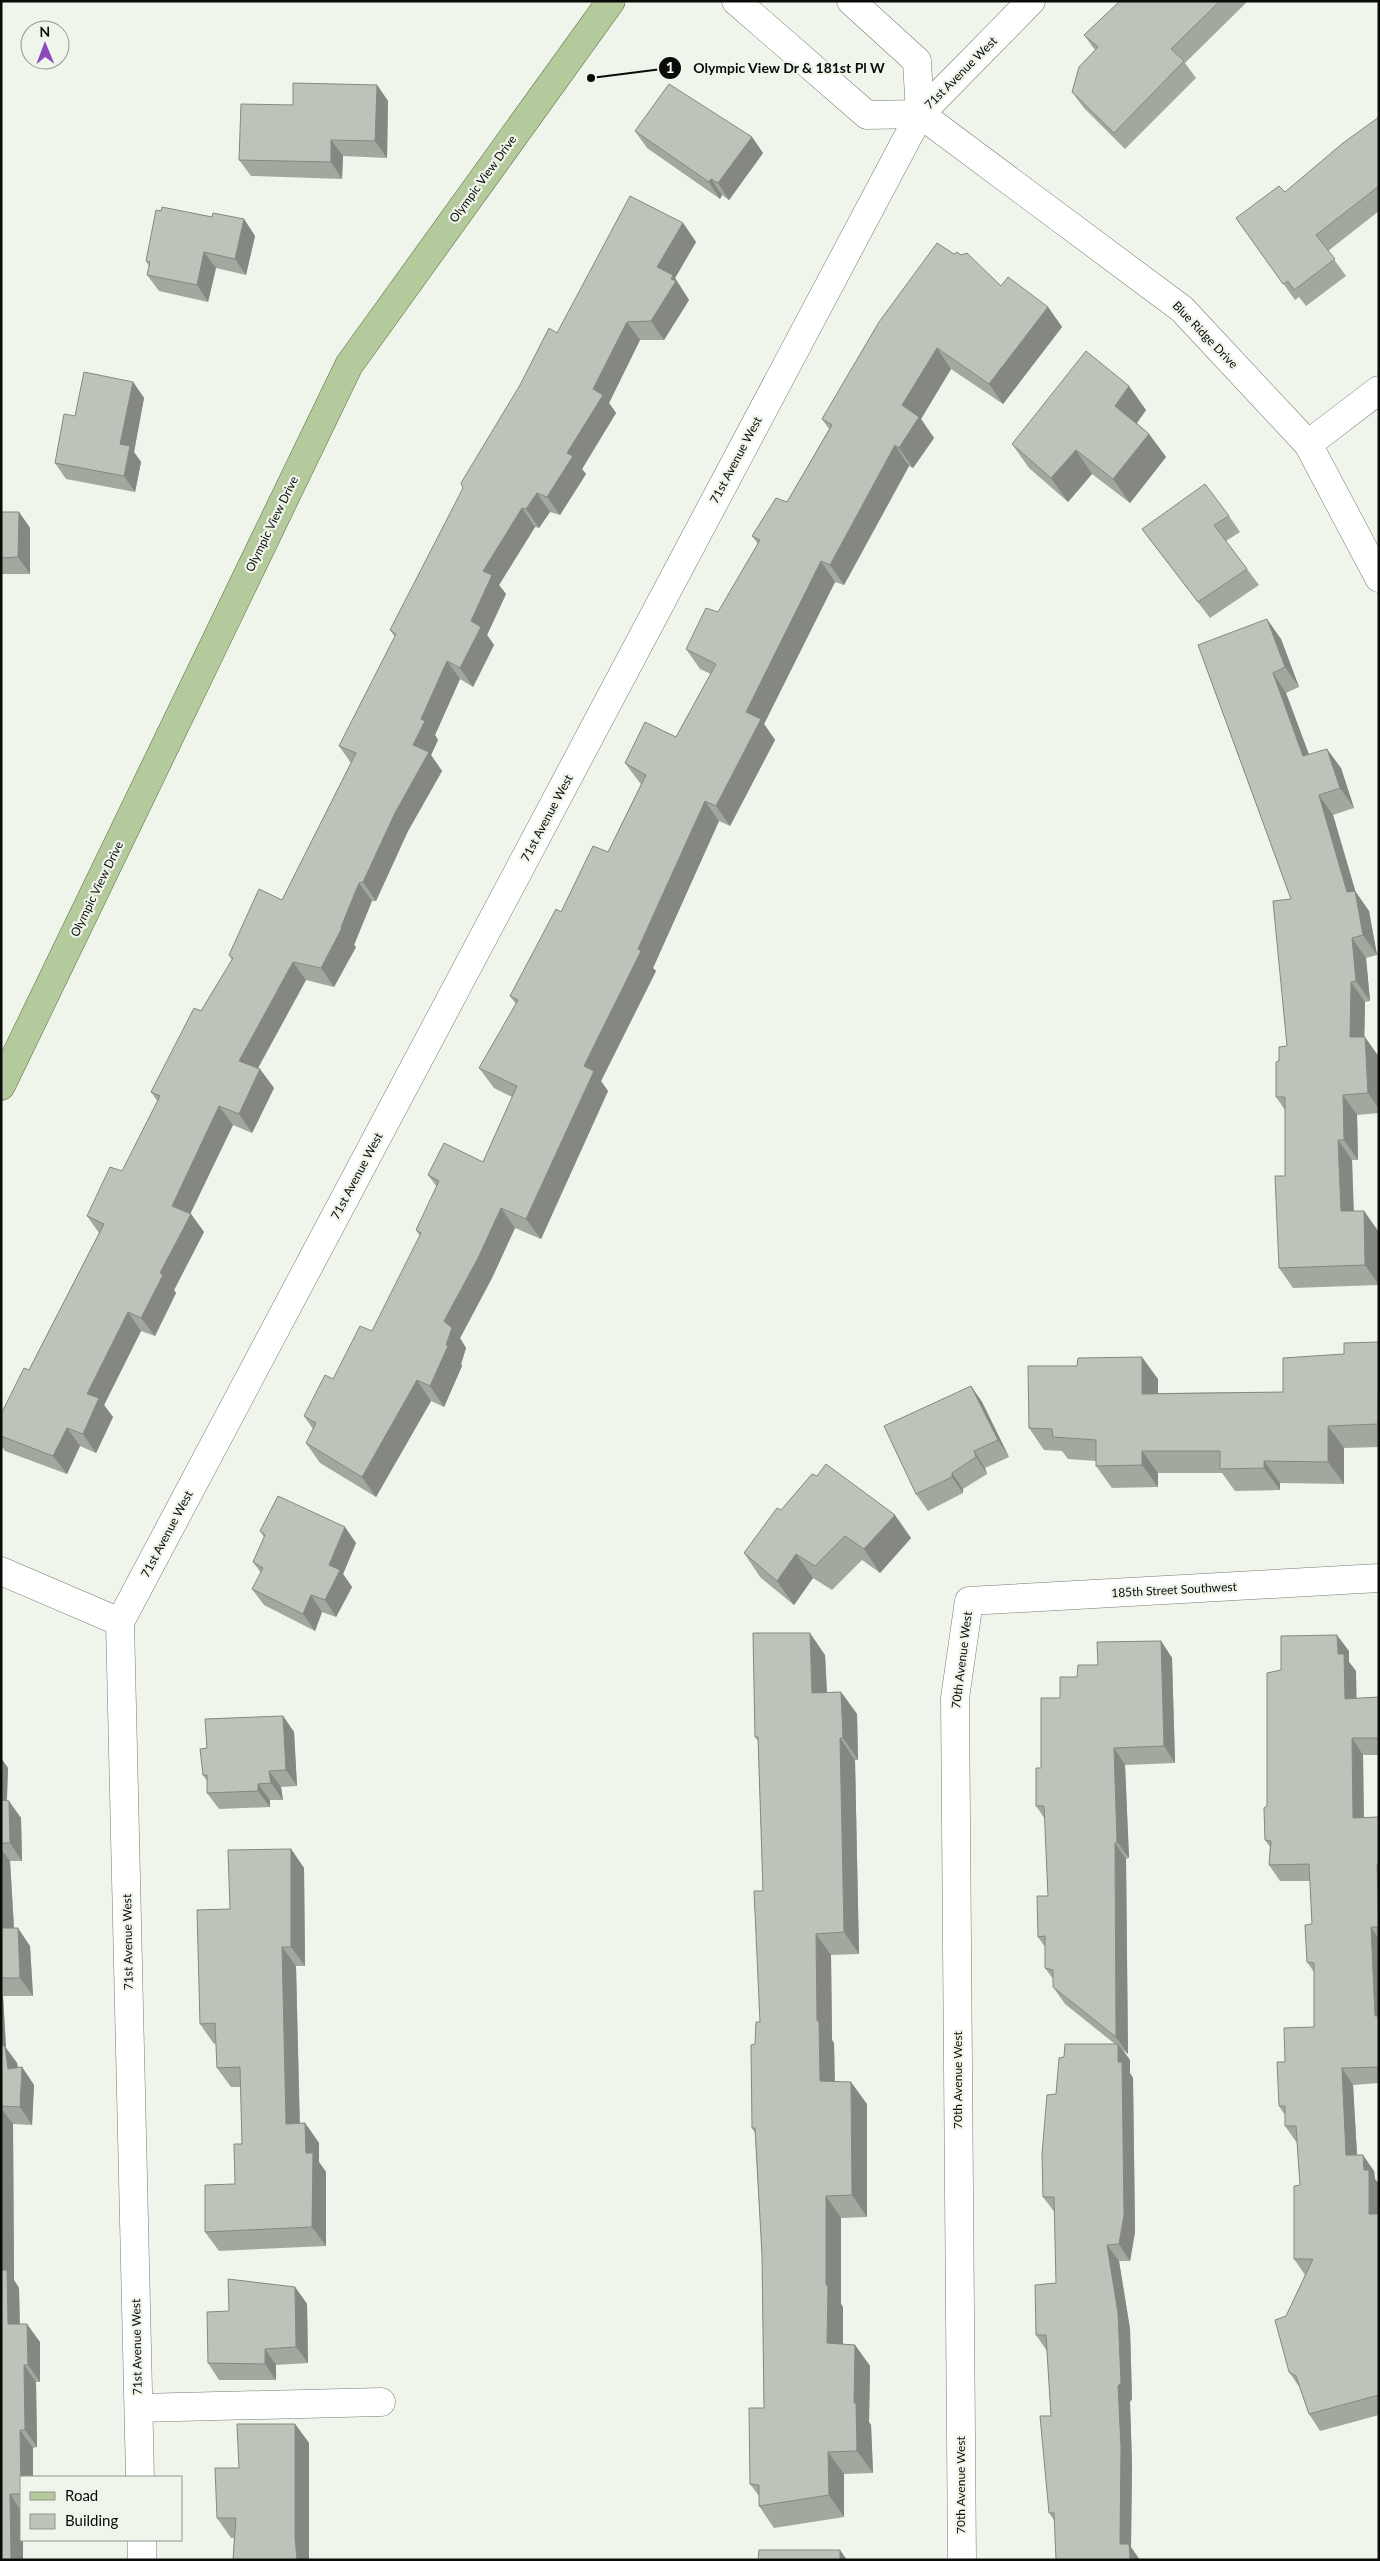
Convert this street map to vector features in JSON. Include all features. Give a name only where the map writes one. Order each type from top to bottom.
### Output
[{"type":"main road","name":"Olympic View Drive","points":[[1,1086],[349,365],[610,1]]},
{"type":"street","points":[[736,1],[867,115],[920,114],[917,61],[851,1]]},
{"type":"street","name":"71st Avenue West","points":[[140,2476],[120,1622],[920,114],[1031,1]]},
{"type":"street","name":"Blue Ridge Drive","points":[[920,114],[1182,308],[1308,444],[1379,578]]},
{"type":"street","points":[[1308,444],[1379,390]]},
{"type":"street","points":[[1,1571],[120,1622]]},
{"type":"street","name":"185th Street Southwest","points":[[969,1601],[1379,1578]]},
{"type":"street","name":"70th Avenue West","points":[[962,2560],[955,1698],[969,1601]]},
{"type":"street","points":[[138,2408],[381,2402]]},
{"type":"street","points":[[142,2541],[142,2560]]},
{"type":"building","points":[[1120,1],[1220,1],[1171,49],[1184,61],[1114,133],[1072,92],[1079,67],[1098,47],[1084,35]]},
{"type":"building","points":[[293,83],[377,85],[375,141],[331,140],[331,162],[239,160],[241,104],[293,105]]},
{"type":"building","points":[[669,84],[752,137],[718,183],[711,179],[709,182],[635,131]]},
{"type":"building","points":[[1379,117],[1379,186],[1316,235],[1335,259],[1294,290],[1288,281],[1283,284],[1236,218],[1279,186],[1285,192],[1343,143]]},
{"type":"building","points":[[630,196],[683,223],[657,267],[673,275],[671,279],[676,281],[651,321],[627,322],[593,389],[603,395],[567,453],[573,456],[547,497],[537,493],[526,509],[522,508],[483,571],[492,575],[471,621],[481,627],[460,668],[447,661],[421,719],[425,721],[413,745],[429,752],[395,813],[363,882],[359,883],[342,928],[321,968],[293,962],[239,1061],[260,1069],[239,1114],[219,1106],[172,1206],[191,1214],[160,1273],[163,1275],[141,1318],[128,1312],[87,1394],[99,1398],[83,1434],[67,1428],[53,1456],[1,1436],[1,1414],[24,1368],[29,1370],[104,1224],[87,1216],[110,1167],[122,1171],[160,1096],[151,1092],[194,1008],[201,1011],[233,958],[229,955],[259,889],[282,900],[356,753],[339,746],[396,634],[390,630],[463,488],[461,483],[520,385],[549,328],[557,333]]},
{"type":"building","points":[[162,207],[212,217],[213,213],[244,219],[235,259],[204,252],[197,285],[147,275],[150,262],[146,261],[156,210],[161,211]]},
{"type":"building","points":[[937,243],[954,254],[957,252],[961,255],[967,253],[1001,286],[1008,277],[1048,307],[989,384],[937,348],[902,405],[919,417],[899,448],[895,445],[830,565],[821,561],[746,712],[761,719],[716,806],[705,801],[638,949],[641,951],[584,1066],[594,1071],[526,1219],[501,1208],[478,1258],[444,1321],[452,1328],[446,1345],[448,1346],[430,1386],[417,1380],[362,1477],[306,1443],[316,1423],[304,1416],[325,1375],[333,1379],[360,1326],[372,1331],[421,1233],[416,1230],[439,1181],[428,1175],[444,1143],[483,1162],[517,1086],[479,1068],[518,1000],[510,996],[556,909],[561,912],[593,846],[608,852],[646,775],[625,763],[645,722],[676,737],[716,664],[686,649],[706,608],[718,612],[760,540],[752,536],[776,498],[787,502],[832,425],[822,419],[879,322]]},
{"type":"building","points":[[1086,351],[1129,386],[1115,406],[1149,434],[1113,479],[1076,450],[1051,478],[1012,444]]},
{"type":"building","points":[[84,372],[133,382],[120,444],[130,446],[124,476],[55,463],[64,414],[75,416]]},
{"type":"building","points":[[1205,484],[1229,516],[1214,525],[1247,569],[1198,602],[1142,529]]},
{"type":"building","points":[[1,512],[19,512],[18,557],[1,558]]},
{"type":"building","points":[[1267,619],[1285,667],[1273,673],[1303,756],[1327,749],[1340,788],[1319,795],[1347,892],[1355,891],[1363,935],[1352,938],[1356,981],[1351,982],[1350,1037],[1365,1037],[1368,1093],[1343,1095],[1344,1140],[1338,1140],[1341,1211],[1364,1211],[1365,1265],[1279,1268],[1275,1176],[1285,1176],[1285,1097],[1276,1097],[1276,1062],[1279,1061],[1279,1047],[1287,1046],[1273,901],[1291,899],[1198,645]]},
{"type":"building","points":[[1379,1342],[1378,1424],[1328,1426],[1328,1462],[1264,1461],[1264,1468],[1220,1469],[1220,1451],[1142,1451],[1142,1465],[1096,1466],[1096,1440],[1053,1437],[1052,1429],[1029,1428],[1028,1366],[1077,1366],[1078,1358],[1142,1357],[1142,1394],[1283,1392],[1283,1358],[1344,1354],[1344,1343]]},
{"type":"building","points":[[971,1386],[998,1440],[974,1451],[976,1457],[952,1473],[952,1477],[916,1494],[884,1426]]},
{"type":"building","points":[[826,1464],[895,1515],[864,1549],[845,1536],[815,1566],[796,1554],[777,1581],[744,1553],[777,1508],[781,1510],[812,1474],[817,1476]]},
{"type":"building","points":[[278,1496],[345,1527],[329,1565],[340,1570],[325,1600],[311,1595],[303,1614],[252,1589],[263,1568],[253,1562],[265,1535],[260,1531]]},
{"type":"building","points":[[753,1633],[810,1633],[812,1693],[841,1692],[843,1738],[840,1738],[844,1932],[816,1934],[817,2021],[819,2021],[820,2081],[851,2082],[852,2195],[826,2196],[826,2285],[828,2285],[827,2343],[855,2345],[854,2403],[856,2403],[857,2451],[828,2452],[829,2495],[759,2506],[759,2485],[750,2484],[749,2408],[764,2408],[762,2255],[755,2128],[752,2128],[751,2045],[755,2044],[756,2022],[760,2022],[754,1891],[763,1891],[758,1737],[755,1737]]},
{"type":"building","points":[[1337,1635],[1338,1654],[1344,1654],[1345,1699],[1379,1697],[1379,1738],[1352,1738],[1353,1818],[1379,1817],[1379,1864],[1377,1864],[1379,1927],[1371,1927],[1375,2016],[1379,2016],[1379,2067],[1342,2068],[1346,2155],[1363,2155],[1364,2170],[1369,2170],[1369,2214],[1379,2214],[1379,2395],[1309,2414],[1296,2376],[1289,2372],[1275,2320],[1286,2316],[1313,2259],[1294,2259],[1294,2186],[1300,2185],[1296,2126],[1285,2126],[1285,2106],[1279,2106],[1277,2062],[1285,2062],[1284,2028],[1314,2027],[1314,1963],[1307,1962],[1305,1925],[1312,1924],[1309,1864],[1269,1865],[1271,1841],[1265,1840],[1264,1808],[1267,1806],[1267,1673],[1281,1670],[1281,1636]]},
{"type":"building","points":[[1161,1641],[1164,1746],[1114,1748],[1117,1842],[1115,1843],[1116,2037],[1053,1987],[1053,1970],[1045,1968],[1045,1936],[1038,1937],[1037,1896],[1048,1896],[1044,1806],[1036,1806],[1036,1768],[1041,1768],[1041,1698],[1060,1698],[1060,1677],[1077,1677],[1078,1665],[1098,1665],[1097,1642]]},
{"type":"building","points":[[283,1716],[286,1770],[269,1771],[271,1783],[258,1784],[258,1791],[207,1793],[207,1775],[203,1775],[200,1749],[207,1748],[205,1719]]},
{"type":"building","points":[[1,1800],[9,1801],[10,1843],[1,1843]]},
{"type":"building","points":[[291,1849],[291,1947],[282,1947],[286,2124],[305,2123],[306,2153],[313,2153],[312,2227],[205,2232],[205,2185],[235,2184],[234,2144],[242,2144],[240,2067],[217,2068],[215,2023],[200,2024],[197,1910],[230,1909],[228,1850]]},
{"type":"building","points":[[1,1902],[3,1928],[18,1928],[20,1978],[1,1978]]},
{"type":"building","points":[[1065,2044],[1118,2044],[1118,2062],[1122,2062],[1124,2215],[1119,2244],[1107,2245],[1118,2313],[1121,2383],[1118,2386],[1121,2447],[1120,2544],[1129,2544],[1130,2560],[1056,2560],[1054,2513],[1049,2513],[1040,2416],[1051,2416],[1046,2335],[1036,2335],[1035,2285],[1056,2283],[1054,2197],[1043,2197],[1042,2154],[1047,2095],[1056,2094],[1059,2058],[1064,2057]]},
{"type":"building","points":[[1,2045],[5,2046],[8,2069],[22,2067],[20,2107],[1,2106]]},
{"type":"building","points":[[1,2213],[2,2270],[7,2270],[8,2324],[27,2324],[28,2365],[24,2365],[25,2430],[20,2430],[20,2494],[10,2494],[11,2560],[1,2560]]},
{"type":"building","points":[[228,2279],[295,2287],[296,2347],[265,2349],[265,2364],[208,2363],[207,2312],[229,2311]]},
{"type":"building","points":[[237,2424],[295,2424],[295,2538],[297,2560],[233,2560],[236,2518],[217,2518],[215,2468],[239,2468]]},
{"type":"building","points":[[759,2550],[840,2550],[840,2560],[758,2560]]},
{"type":"place","name":"Olympic View Dr & 181st Pl W","points":[[591,78]]}]
